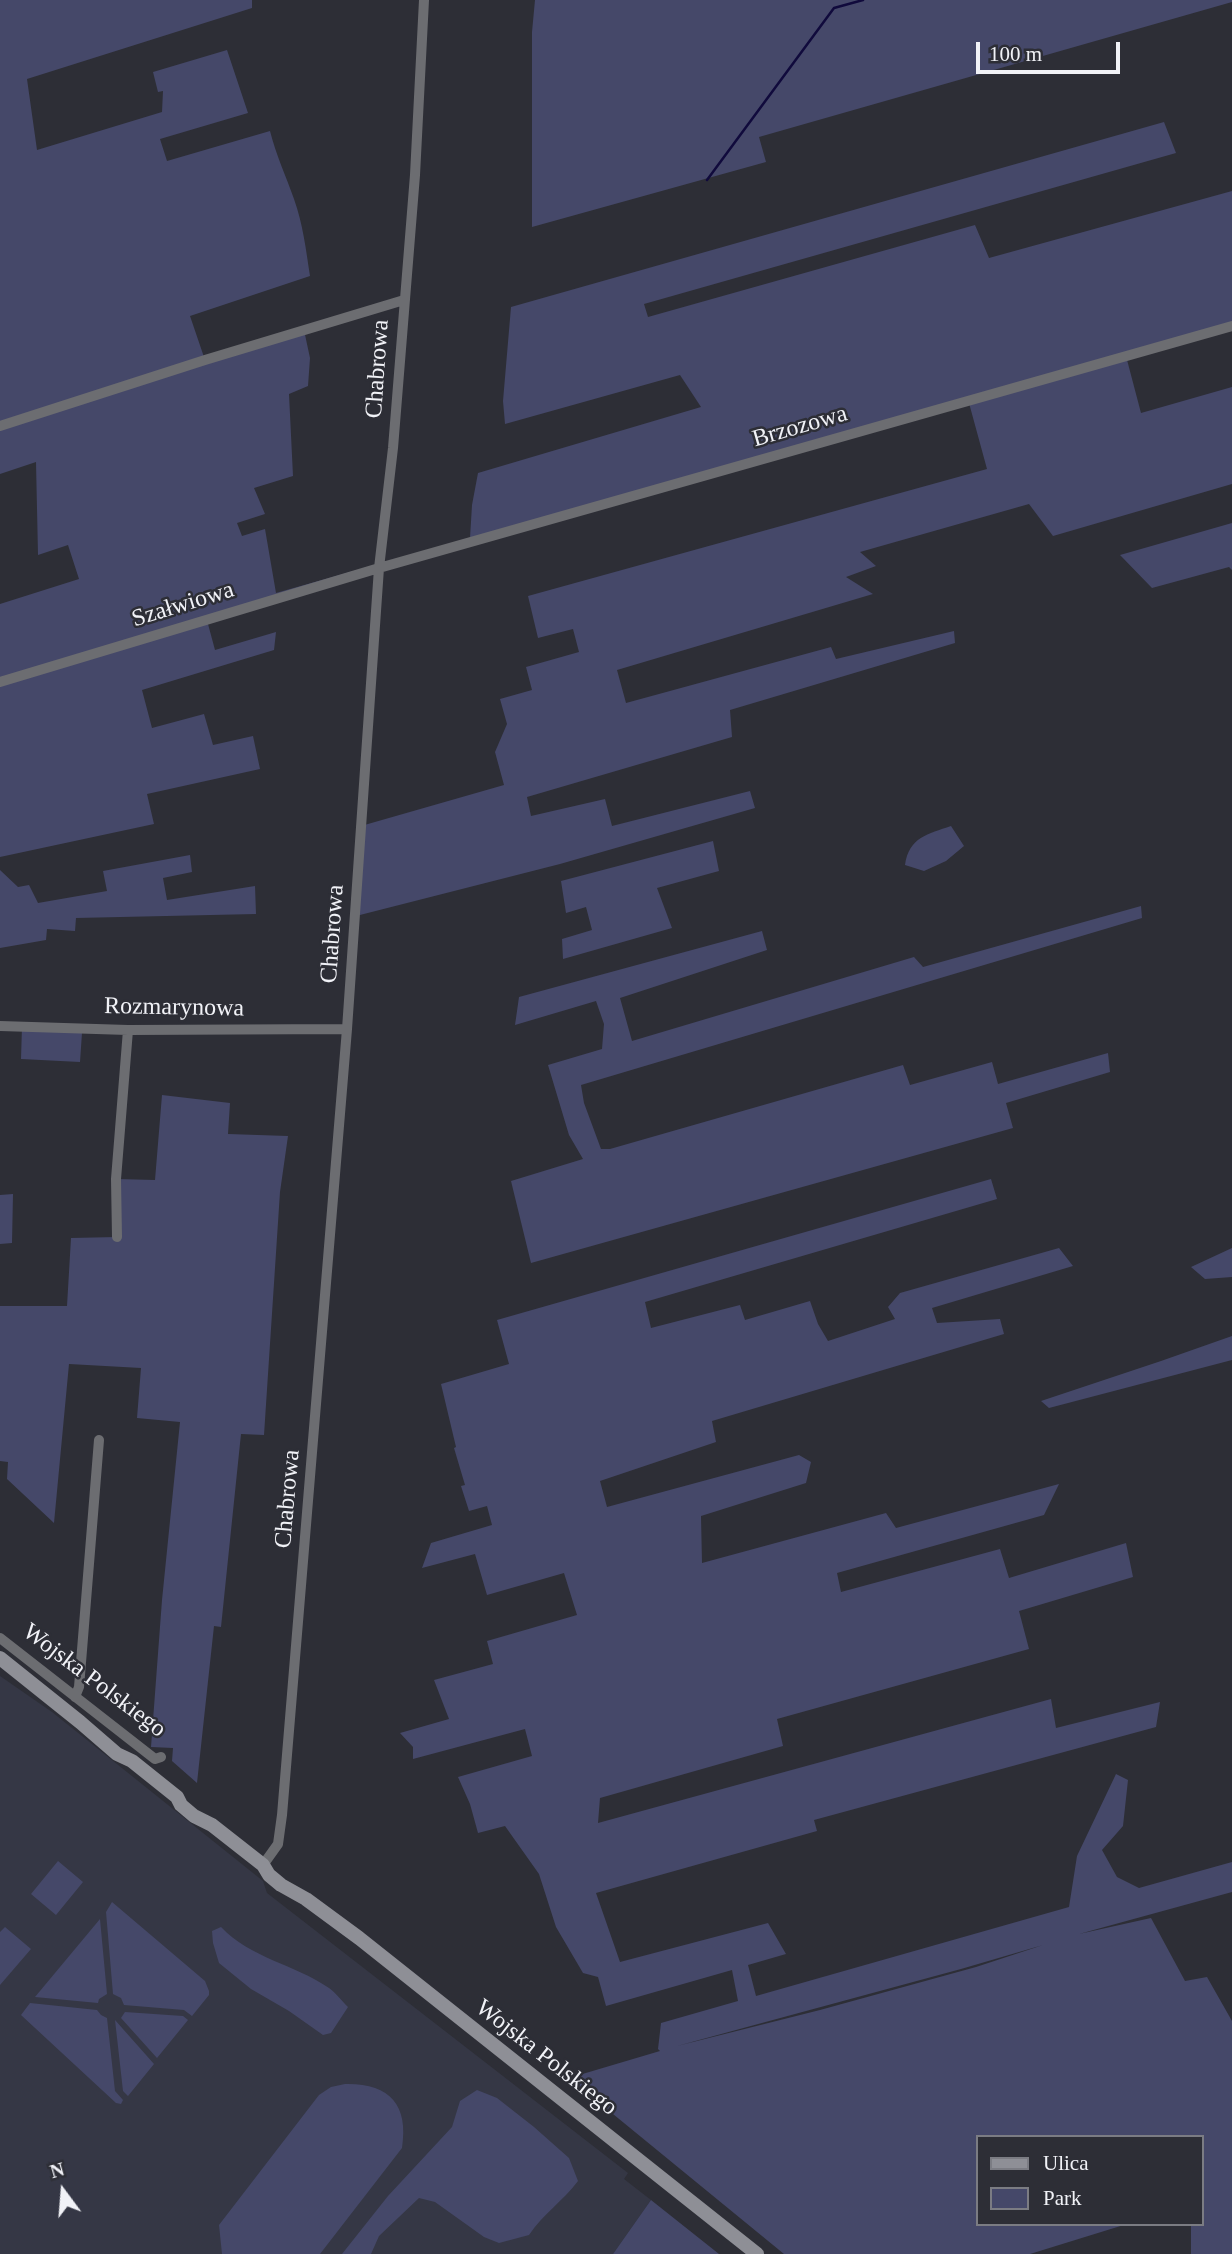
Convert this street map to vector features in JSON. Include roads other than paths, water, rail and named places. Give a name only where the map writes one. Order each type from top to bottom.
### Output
[{"type":"main road","name":"Wojska Polskiego","points":[[0,1658],[117,1754],[132,1761],[177,1797],[181,1805],[194,1816],[212,1825],[263,1866],[281,1885],[306,1899],[757,2254]]},
{"type":"street","name":"Chabrowa","points":[[263,1866],[278,1844],[282,1815],[347,1029],[379,568],[393,448],[415,175],[424,0]]},
{"type":"street","points":[[0,426],[404,300]]},
{"type":"street","name":"Brzozowa","points":[[379,568],[1232,326]]},
{"type":"street","name":"Szałwiowa","points":[[0,682],[379,568]]},
{"type":"street","name":"Rozmarynowa","points":[[0,1026],[128,1030],[347,1029]]},
{"type":"street","points":[[117,1237],[116,1179],[128,1030]]},
{"type":"street","points":[[75,1697],[79,1687],[99,1440]]},
{"type":"street","name":"Wojska Polskiego","points":[[0,1638],[155,1759],[161,1758]]},
{"type":"waterway","points":[[707,180],[834,8],[863,0]]}]
